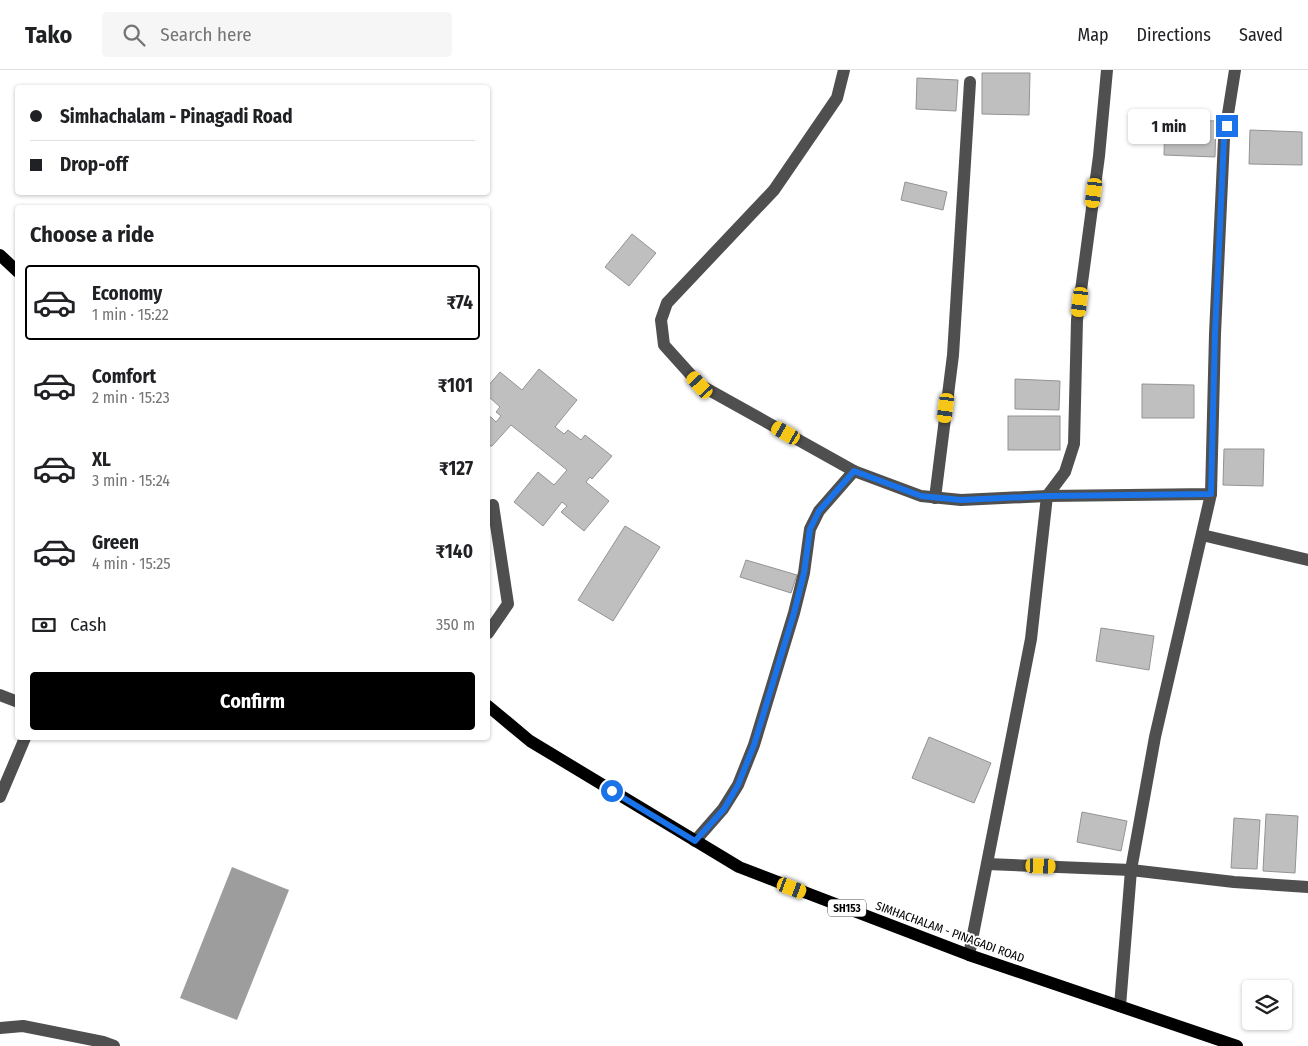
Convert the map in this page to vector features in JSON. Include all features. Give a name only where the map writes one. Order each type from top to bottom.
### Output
[{"type":"main road","points":[[2,259],[15,270]]},
{"type":"main road","name":"SIMHACHALAM - PINAGADI ROAD","points":[[490,708],[530,741],[739,867],[969,956],[1237,1046]]},
{"type":"street","points":[[844,70],[837,98],[774,190],[667,303],[661,320],[664,345],[700,385],[854,471],[921,496],[961,500],[1047,496],[1211,494]]},
{"type":"street","points":[[969,956],[1031,639],[1047,496],[1065,472],[1074,444],[1077,320],[1099,156],[1106,70]]},
{"type":"street","points":[[1120,1006],[1131,870],[1155,737],[1211,494],[1215,334],[1224,139],[1235,70]]},
{"type":"street","points":[[935,498],[953,355],[970,82]]},
{"type":"street","points":[[695,841],[724,809],[738,785],[754,745],[794,613],[804,573],[810,529],[819,511],[854,471]]},
{"type":"street","points":[[490,630],[508,604],[493,506]]},
{"type":"street","points":[[1202,535],[1308,560]]},
{"type":"street","points":[[0,695],[15,701]]},
{"type":"street","points":[[0,796],[24,740]]},
{"type":"street","points":[[987,864],[1131,870],[1234,882],[1308,887]]},
{"type":"street","points":[[0,1028],[23,1026],[103,1042],[114,1046]]},
{"type":"shaded area","points":[[232,867],[289,890],[237,1020],[180,998]]},
{"type":"building","points":[[982,73],[1030,73],[1029,115],[982,114]]},
{"type":"building","points":[[917,78],[958,80],[956,111],[916,109]]},
{"type":"building","points":[[1165,119],[1216,121],[1215,157],[1164,155]]},
{"type":"building","points":[[1250,130],[1302,132],[1302,165],[1249,164]]},
{"type":"building","points":[[905,182],[947,192],[943,210],[901,200]]},
{"type":"building","points":[[632,234],[656,253],[629,286],[605,267]]},
{"type":"building","points":[[539,369],[577,400],[555,427],[564,434],[568,430],[581,440],[585,435],[612,456],[592,479],[590,477],[586,482],[609,501],[584,531],[561,512],[567,506],[562,502],[543,526],[514,502],[538,472],[554,485],[567,470],[511,425],[490,446],[490,417],[496,422],[501,416],[496,412],[500,407],[490,398],[490,384],[500,372],[522,390]]},
{"type":"building","points":[[1015,379],[1060,381],[1059,410],[1015,409]]},
{"type":"building","points":[[1142,384],[1194,385],[1194,418],[1142,418]]},
{"type":"building","points":[[1008,416],[1060,416],[1060,450],[1008,450]]},
{"type":"building","points":[[1224,449],[1264,449],[1263,486],[1223,485]]},
{"type":"building","points":[[625,526],[660,547],[613,621],[578,600]]},
{"type":"building","points":[[746,560],[797,575],[791,593],[740,577]]},
{"type":"building","points":[[1101,628],[1154,636],[1149,670],[1096,661]]},
{"type":"building","points":[[929,737],[991,763],[974,803],[912,778]]},
{"type":"building","points":[[1082,812],[1127,821],[1121,851],[1077,842]]},
{"type":"building","points":[[1266,814],[1298,816],[1295,873],[1263,871]]},
{"type":"building","points":[[1234,818],[1260,820],[1257,869],[1231,868]]},
{"type":"route","points":[[612,791],[695,841],[724,809],[738,785],[754,745],[794,613],[804,573],[810,529],[819,511],[854,471],[921,496],[961,500],[1047,496],[1211,494],[1215,334],[1224,139],[1227,126]]}]
